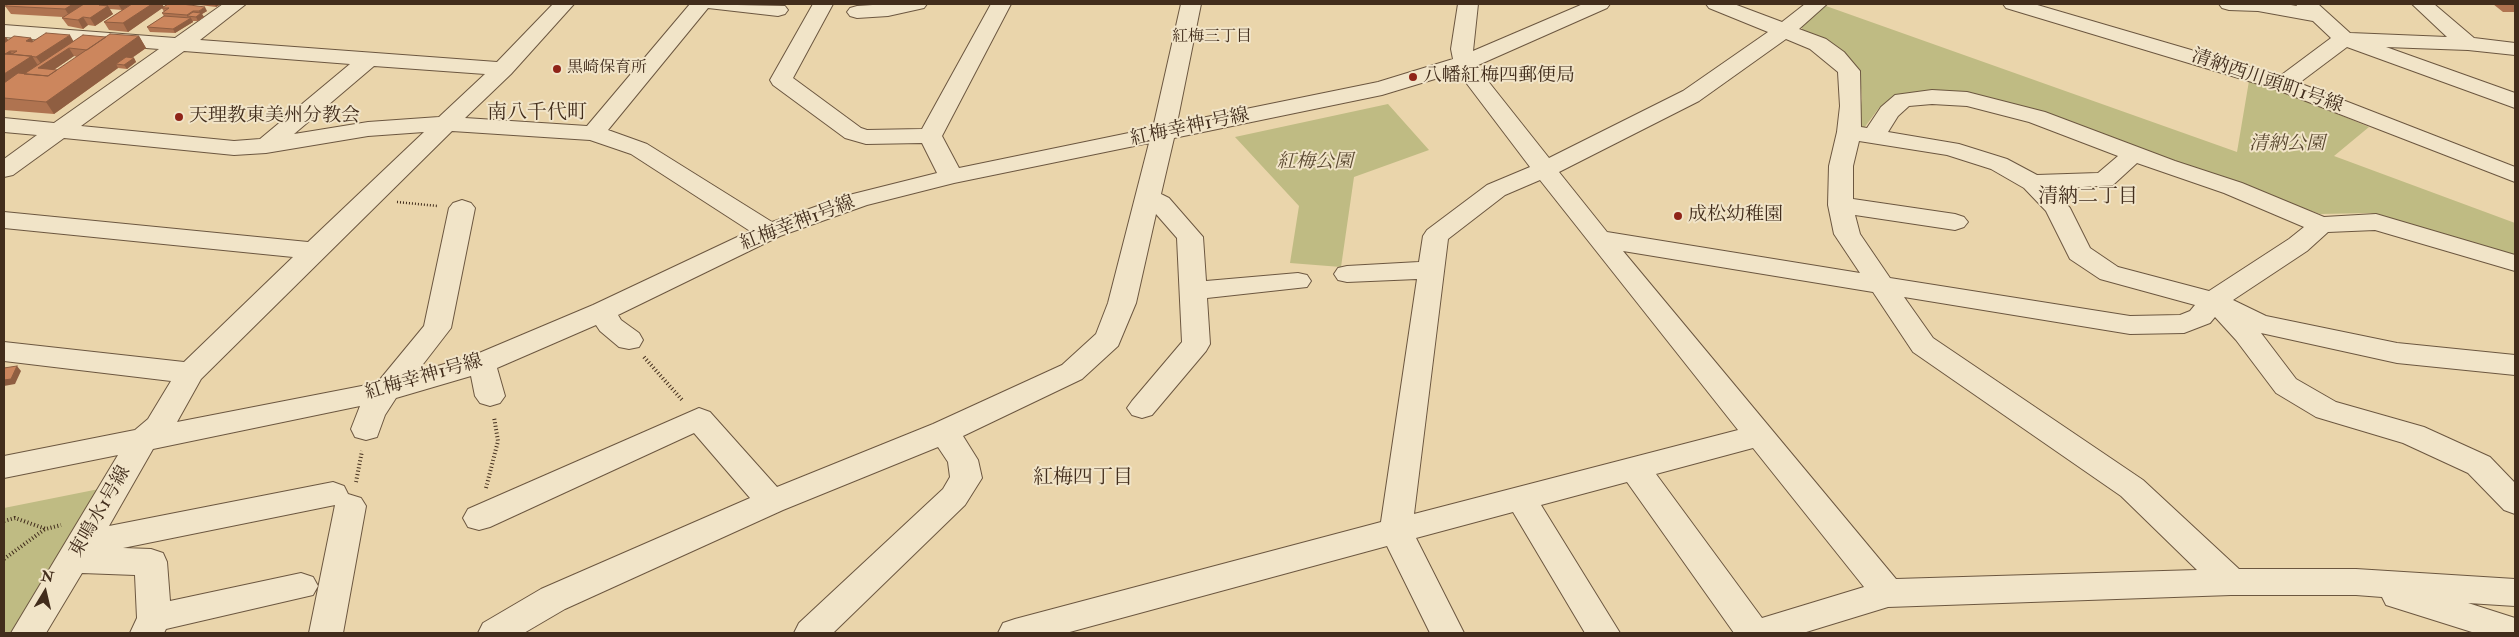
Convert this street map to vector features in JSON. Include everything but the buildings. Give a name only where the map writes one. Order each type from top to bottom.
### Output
[{"type":"street","points":[[4,170],[236,4]]},
{"type":"street","points":[[142,441],[159,427],[190,374],[314,251],[378,200],[447,124],[503,69],[564,4]]},
{"type":"street","points":[[593,133],[701,4]]},
{"type":"street","points":[[715,4],[778,10]]},
{"type":"street","points":[[823,4],[782,80],[853,133],[866,137],[930,136]]},
{"type":"street","points":[[857,12],[888,10],[917,4]]},
{"type":"street","points":[[930,136],[1001,4]]},
{"type":"street","points":[[495,633],[553,598],[772,502],[944,432],[1072,372],[1108,339],[1122,303],[1163,134],[1191,4]]},
{"type":"street","points":[[1468,4],[1462,49],[1464,63],[1599,239],[1888,593]]},
{"type":"street","name":"紅梅幸神1号線","points":[[4,467],[386,391],[482,363],[603,311],[771,231],[858,200],[953,176],[1382,88],[1464,63],[1600,4]]},
{"type":"street","points":[[1716,4],[1818,44],[1836,57],[1849,71],[1851,106],[1862,134]]},
{"type":"street","points":[[1447,633],[1396,532],[1436,236],[1496,190],[1546,169],[1690,96],[1786,30],[1817,4]]},
{"type":"street","name":"清納西川頭町1号線","points":[[2013,4],[2076,12],[2283,84],[2515,175]]},
{"type":"street","points":[[2229,4],[2312,10],[2344,39],[2515,101]]},
{"type":"street","points":[[2422,4],[2468,44]]},
{"type":"street","points":[[4,31],[503,69]]},
{"type":"street","points":[[2283,84],[2344,39],[2468,44],[2515,49]]},
{"type":"street","points":[[266,146],[368,60]]},
{"type":"street","points":[[2231,582],[2132,488],[1923,345],[1847,234],[1840,205],[1841,166],[1862,134],[1903,100],[1932,97],[1967,99],[2037,117],[2134,154],[2233,188],[2321,225],[2376,222],[2515,263]]},
{"type":"street","points":[[4,125],[234,148],[266,146],[368,129],[447,124],[593,133],[639,149],[753,223],[771,231]]},
{"type":"street","points":[[1862,134],[1951,149],[1999,164],[2033,183],[2057,208],[2079,253],[2109,273],[2213,302],[2258,323],[2397,354],[2515,365]]},
{"type":"street","points":[[930,136],[944,166],[953,176]]},
{"type":"street","points":[[2033,183],[2104,180],[2134,154]]},
{"type":"street","points":[[1142,408],[1196,344],[1190,237],[1160,203],[1147,197]]},
{"type":"street","points":[[1840,205],[1955,222]]},
{"type":"street","points":[[366,428],[371,413],[386,391],[437,328],[462,208]]},
{"type":"street","points":[[4,220],[314,251]]},
{"type":"street","points":[[1599,239],[2130,325],[2184,324],[2200,317],[2213,302],[2298,245],[2321,225]]},
{"type":"street","points":[[1347,274],[1430,270]]},
{"type":"street","points":[[1193,291],[1298,281]]},
{"type":"street","points":[[2213,302],[2246,333],[2286,386],[2326,410],[2413,435],[2478,466],[2515,502]]},
{"type":"street","points":[[603,311],[610,325],[629,340]]},
{"type":"street","points":[[4,352],[190,374]]},
{"type":"street","points":[[482,363],[490,396]]},
{"type":"street","points":[[478,518],[698,420],[772,502]]},
{"type":"street","points":[[811,633],[954,496],[966,478],[963,460],[944,432]]},
{"type":"street","points":[[1015,633],[1759,436]]},
{"type":"street","name":"東鳴水1号線","points":[[28,633],[78,552],[142,441]]},
{"type":"street","points":[[1635,469],[1753,633]]},
{"type":"street","points":[[78,552],[342,500],[326,633]]},
{"type":"street","points":[[1522,500],[1603,633]]},
{"type":"street","points":[[78,552],[151,562],[151,625],[301,586]]},
{"type":"street","points":[[1760,633],[1811,626],[1888,593],[2231,582],[2356,582],[2515,593]]},
{"type":"street","points":[[2356,582],[2515,632]]},
{"type":"path","points":[[378,200],[462,208]]},
{"type":"path","points":[[629,340],[698,420]]},
{"type":"path","points":[[478,518],[498,441],[490,396]]},
{"type":"path","points":[[342,500],[366,428]]},
{"type":"path","points":[[4,559],[46,529],[99,516]]},
{"type":"path","points":[[4,521],[15,518],[46,529]]},
{"type":"green space","name":"清納公園","points":[[1826,6],[2237,152],[2249,81],[2280,90],[2369,127],[2334,156],[2515,223],[2515,257],[2370,213],[2320,214],[2038,113],[1899,97],[1879,108],[1864,128],[1858,125],[1862,99],[1860,76],[1845,57],[1803,31],[1801,26]]},
{"type":"green space","name":"紅梅公園","points":[[1388,104],[1429,150],[1354,177],[1341,267],[1290,263],[1299,206],[1235,137]]},
{"type":"green space","points":[[104,488],[13,633],[4,633],[4,508]]},
{"type":"place","name":"黒崎保育所","points":[[557,69]]},
{"type":"place","name":"八幡紅梅四郵便局","points":[[1413,77]]},
{"type":"place","name":"天理教東美州分教会","points":[[179,117]]},
{"type":"place","name":"成松幼稚園","points":[[1678,216]]},
{"type":"district","name":"紅梅三丁目","points":[[1212,38]]},
{"type":"district","name":"南八千代町","points":[[537,114]]},
{"type":"district","name":"清納二丁目","points":[[2088,198]]},
{"type":"district","name":"紅梅四丁目","points":[[1083,479]]}]
